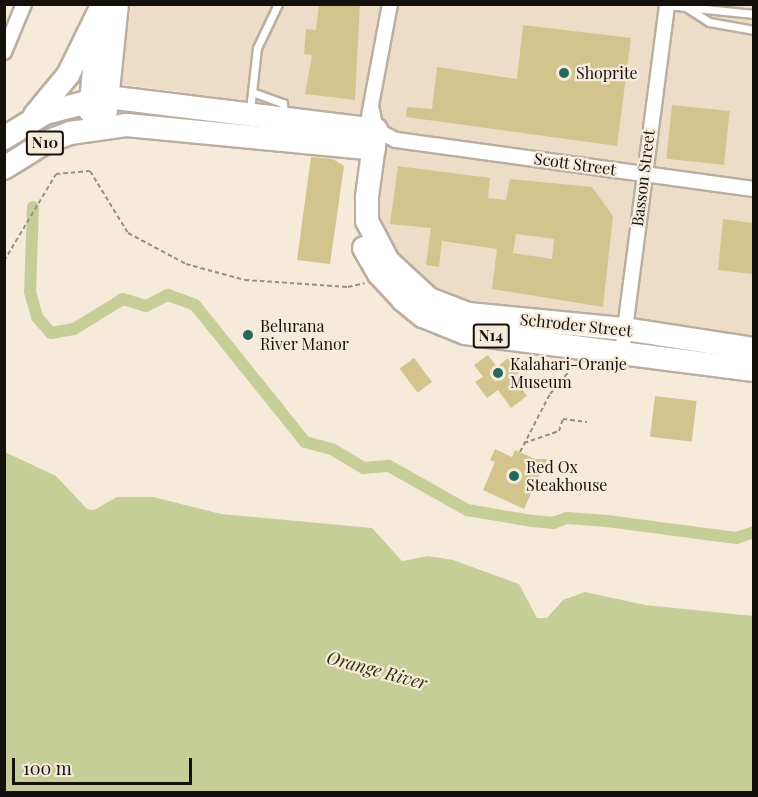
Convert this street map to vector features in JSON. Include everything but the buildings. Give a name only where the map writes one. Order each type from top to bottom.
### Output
[{"type":"highway","points":[[98,127],[106,6]]},
{"type":"highway","points":[[26,123],[68,75],[106,6]]},
{"type":"highway","name":"Scott Street","points":[[99,98],[373,134]]},
{"type":"highway","name":"N10","points":[[4,138],[26,123],[99,98]]},
{"type":"highway","name":"Scott Street","points":[[98,127],[165,127],[250,118],[284,117],[373,134]]},
{"type":"highway","name":"N10","points":[[4,168],[44,143],[98,127]]},
{"type":"highway","name":"Schroder Street","points":[[373,134],[367,221],[388,261],[415,290],[447,308],[468,314],[625,329],[753,349]]},
{"type":"highway","name":"Schroder Street","points":[[373,134],[355,207],[362,245],[388,285],[423,316],[465,333],[753,370]]},
{"type":"street","points":[[4,52],[24,4]]},
{"type":"street","points":[[373,134],[390,4]]},
{"type":"street","points":[[662,4],[667,5]]},
{"type":"street","name":"Basson Street","points":[[622,352],[643,174],[667,5]]},
{"type":"street","name":"Scott Street","points":[[373,134],[753,189]]},
{"type":"lane","points":[[250,118],[260,37],[278,4]]},
{"type":"lane","points":[[667,5],[753,14]]},
{"type":"lane","points":[[686,7],[709,22],[753,30]]},
{"type":"path","points":[[4,261],[56,174],[90,171],[128,233],[186,264],[245,280],[348,287],[369,282]]},
{"type":"path","points":[[520,452],[550,394],[577,362]]},
{"type":"path","points":[[524,443],[559,431],[563,419],[587,422]]},
{"type":"shaded area","points":[[131,5],[753,5],[753,339],[473,301],[435,291],[407,266],[379,225],[375,207],[384,119],[120,84]]},
{"type":"water","name":"Orange River","points":[[5,452],[56,476],[87,509],[94,510],[117,497],[153,497],[221,514],[372,528],[402,561],[428,556],[453,560],[519,584],[537,618],[547,618],[563,600],[585,592],[645,605],[753,616],[753,792],[5,792]]},
{"type":"waterway","points":[[33,207],[30,292],[37,317],[51,333],[74,329],[123,299],[146,306],[168,295],[195,305],[305,442],[332,449],[364,468],[389,466],[467,510],[532,521],[553,523],[567,518],[607,521],[736,538],[754,532]]},
{"type":"place","name":"Shoprite","points":[[564,73]]},
{"type":"place","name":"Belurana River Manor","points":[[248,335]]},
{"type":"place","name":"Kalahari-Oranje Museum","points":[[498,373]]},
{"type":"place","name":"Red Ox Steakhouse","points":[[514,476]]}]
